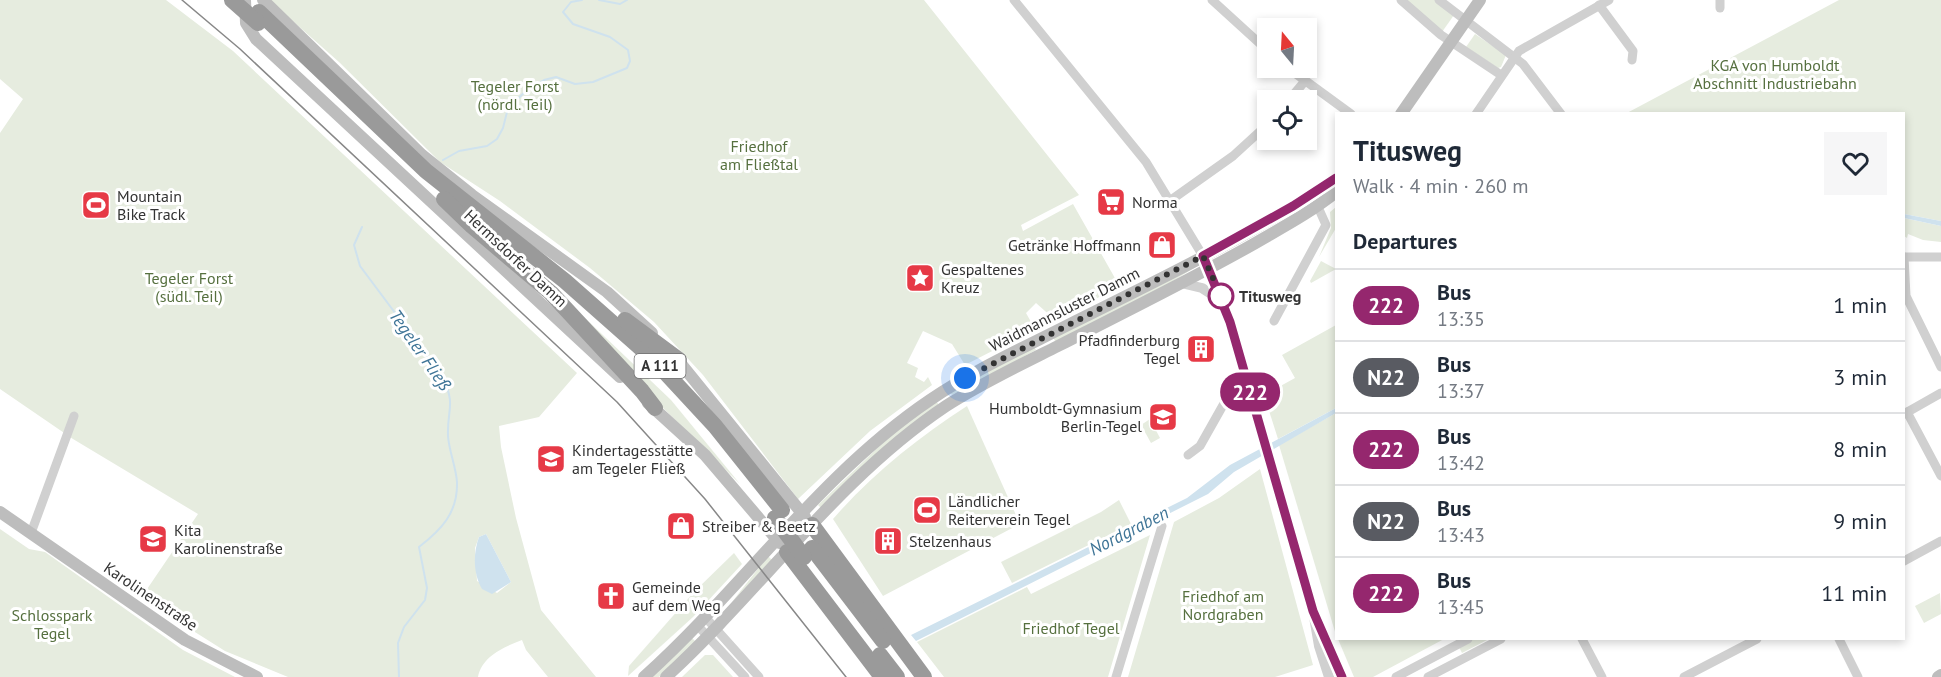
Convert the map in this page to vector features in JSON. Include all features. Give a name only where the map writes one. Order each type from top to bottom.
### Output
[{"type":"highway","name":"A 111","points":[[232,0],[260,12],[444,199],[584,310],[642,362],[779,514]]},
{"type":"highway","name":"A 111","points":[[245,0],[426,171],[604,313],[652,358],[715,426],[897,677]]},
{"type":"highway","points":[[444,199],[472,226],[551,293],[642,390],[655,408]]},
{"type":"highway","points":[[516,243],[552,262],[679,360]]},
{"type":"highway","points":[[806,519],[924,677]]},
{"type":"highway","points":[[787,552],[882,677]]},
{"type":"highway","name":"A 111","points":[[808,553],[911,677]]},
{"type":"main road","name":"Hermsdorfer Damm","points":[[245,0],[246,23],[264,48],[655,408],[723,475],[787,552]]},
{"type":"main road","points":[[1402,112],[1480,0]]},
{"type":"main road","name":"Hermsdorfer Damm","points":[[260,12],[422,155],[472,195],[608,292],[679,360],[806,519]]},
{"type":"main road","name":"Waidmannsluster Damm","points":[[666,677],[712,633],[787,552],[806,519],[879,438],[946,389],[1203,256],[1311,195],[1335,179]]},
{"type":"main road","name":"Waidmannsluster Damm","points":[[644,677],[702,622],[776,539],[806,519],[908,434],[948,405],[1209,268],[1318,207],[1335,193]]},
{"type":"main road","points":[[1311,195],[1318,207]]},
{"type":"main road","name":"Karolinenstraße","points":[[0,512],[185,640],[257,677]]},
{"type":"street","points":[[1014,0],[1146,162],[1171,200],[1209,268],[1222,301],[1270,459],[1329,677]]},
{"type":"street","points":[[1212,0],[1257,41]]},
{"type":"street","points":[[1401,0],[1451,41],[1501,75]]},
{"type":"street","points":[[1439,0],[1465,22],[1513,56],[1538,81],[1560,112]]},
{"type":"street","points":[[1477,112],[1513,56],[1526,45],[1609,0]]},
{"type":"street","points":[[1599,5],[1633,51],[1632,60]]},
{"type":"street","points":[[1301,78],[1348,112]]},
{"type":"street","points":[[1297,90],[1305,81]]},
{"type":"street","points":[[1171,200],[1233,156],[1257,134]]},
{"type":"street","points":[[1274,321],[1326,225],[1318,207]]},
{"type":"street","points":[[1905,257],[1941,257]]},
{"type":"street","points":[[1905,276],[1906,296],[1941,367]]},
{"type":"street","points":[[1181,283],[1202,288],[1222,301]]},
{"type":"street","points":[[1188,455],[1200,446],[1235,384],[1246,380]]},
{"type":"street","points":[[1941,393],[1905,413],[1941,476]]},
{"type":"street","points":[[31,533],[74,416]]},
{"type":"street","points":[[1116,677],[1162,526]]},
{"type":"street","points":[[1905,560],[1941,541]]},
{"type":"street","points":[[1313,611],[1342,677]]},
{"type":"street","points":[[702,622],[759,677]]},
{"type":"street","points":[[712,633],[745,677]]},
{"type":"street","points":[[1396,677],[1466,640]]},
{"type":"street","points":[[1428,677],[1499,640]]},
{"type":"street","points":[[1583,640],[1602,677]]},
{"type":"street","points":[[1684,677],[1755,640]]},
{"type":"street","points":[[1840,640],[1858,677]]},
{"type":"green space","name":"Tegeler Forst (südl. Teil)","points":[[0,0],[166,0],[233,51],[577,373],[539,417],[499,426],[501,447],[516,518],[541,610],[596,677],[548,677],[526,650],[522,640],[501,649],[489,658],[484,663],[478,677],[288,677],[225,651],[141,598],[198,514],[73,439],[0,389],[0,133],[23,99],[0,79]],"holes":[[[486,534],[511,582],[497,593],[477,581],[475,548],[479,537]]]},
{"type":"green space","points":[[269,0],[924,0],[1079,195],[1021,225],[1023,231],[1073,204],[1120,287],[1054,319],[1036,303],[1026,313],[1035,329],[965,365],[952,344],[923,331],[907,363],[918,368],[915,377],[924,382],[928,377],[932,385],[870,431],[798,499],[703,375],[654,322],[590,268],[500,201],[440,162],[339,62]]},
{"type":"green space","points":[[1405,0],[1436,0],[1454,15],[1442,32]]},
{"type":"green space","name":"KGA von Humboldt Abschnitt Industriebahn","points":[[1839,0],[1941,0],[1941,221],[1905,214],[1905,112],[1629,112]]},
{"type":"green space","points":[[1475,34],[1506,55],[1501,67],[1498,68],[1466,47]]},
{"type":"green space","points":[[1335,208],[1335,230],[1319,257],[1331,228],[1330,212]]},
{"type":"green space","points":[[1905,218],[1941,226],[1941,242],[1923,240],[1908,234],[1907,238],[1905,237]]},
{"type":"green space","points":[[1321,261],[1335,268],[1311,283]]},
{"type":"green space","points":[[1193,266],[1194,268],[1152,294],[1056,343],[1053,337]]},
{"type":"green space","points":[[584,317],[671,400],[740,484],[643,388]]},
{"type":"green space","points":[[1335,326],[1335,409],[1278,439],[1264,395],[1295,378],[1282,355]]},
{"type":"green space","points":[[1034,347],[1036,350],[952,395],[950,392]]},
{"type":"green space","points":[[936,401],[939,405],[821,508],[818,505],[894,432]]},
{"type":"green space","name":"Ländlicher Reiterverein Tegel","points":[[967,406],[1020,524],[883,596],[833,519],[896,458]]},
{"type":"green space","points":[[1335,414],[1335,632],[1279,445]]},
{"type":"green space","points":[[1150,419],[1160,438],[1151,443],[1141,425]]},
{"type":"green space","name":"Friedhof am Nordgraben","points":[[1260,469],[1313,665],[1275,677],[1128,677],[1174,522],[1219,498]]},
{"type":"green space","points":[[1119,500],[1131,524],[1012,583],[1001,562],[1101,512]]},
{"type":"green space","name":"Schlosspark Tegel","points":[[0,529],[29,549],[45,552],[183,650],[235,677],[0,677]]},
{"type":"green space","name":"Friedhof Tegel","points":[[1150,535],[1108,677],[944,677],[917,642],[1027,587],[1031,594]]},
{"type":"green space","points":[[734,553],[742,564],[693,617],[628,676],[629,666],[694,592]]},
{"type":"green space","points":[[768,556],[772,560],[732,602]]},
{"type":"green space","points":[[1940,593],[1941,614],[1924,623],[1915,606]]},
{"type":"green space","points":[[692,638],[696,642],[659,677],[651,677]]},
{"type":"green space","points":[[1338,640],[1442,640],[1373,677],[1354,677]]},
{"type":"green space","points":[[1472,640],[1487,640],[1462,653],[1459,647]]},
{"type":"green space","points":[[705,655],[713,655],[733,677],[682,677]]},
{"type":"water","points":[[1905,214],[1941,221],[1941,226],[1905,218]]},
{"type":"water","name":"Nordgraben","points":[[1335,409],[1335,414],[1234,472],[1208,494],[916,641],[911,635],[1187,498],[1230,465]]},
{"type":"water","points":[[486,534],[511,582],[492,594],[482,589],[476,570],[477,543],[479,537]]},
{"type":"waterway","name":"Tegeler Fließ","points":[[443,160],[459,151],[487,146],[497,139],[503,128],[508,108],[527,90],[544,80],[556,77],[575,84],[593,82],[627,68],[630,61],[628,50],[610,37],[573,24],[563,12],[571,2],[582,0]]},
{"type":"waterway","name":"Tegeler Fließ","points":[[599,0],[620,4],[627,0]]},
{"type":"waterway","name":"Tegeler Fließ","points":[[362,227],[354,245],[360,266],[443,377],[447,387],[450,401],[448,436],[457,482],[455,503],[447,520],[419,547],[427,588],[425,600],[404,627],[398,643],[399,677]]},
{"type":"tram line","points":[[182,0],[240,49],[617,402],[705,499],[846,677]]},
{"type":"bus line","name":"222","points":[[1335,179],[1293,206],[1203,256],[1230,322],[1313,611],[1342,677]]},
{"type":"place","name":"Norma","points":[[1111,202]]},
{"type":"place","name":"Mountain Bike Track","points":[[96,205]]},
{"type":"place","name":"Getränke Hoffmann","points":[[1162,245]]},
{"type":"place","name":"Gespaltenes Kreuz","points":[[920,278]]},
{"type":"place","name":"Titusweg","points":[[1221,296]]},
{"type":"place","name":"Pfadfinderburg Tegel","points":[[1201,349]]},
{"type":"place","name":"Humboldt-Gymnasium Berlin-Tegel","points":[[1163,417]]},
{"type":"place","name":"Kindertagesstätte am Tegeler Fließ","points":[[551,459]]},
{"type":"place","name":"Ländlicher Reiterverein Tegel","points":[[927,510]]},
{"type":"place","name":"Streiber & Beetz","points":[[681,526]]},
{"type":"place","name":"Kita Karolinenstraße","points":[[153,539]]},
{"type":"place","name":"Stelzenhaus","points":[[888,541]]},
{"type":"place","name":"Gemeinde auf dem Weg","points":[[611,596]]},
{"type":"route","points":[[965,378],[1203,256],[1221,296]]},
{"type":"park label","name":"Tegeler Forst (nördl. Teil)","points":[[515,95]]},
{"type":"park label","name":"Friedhof am Fließtal","points":[[759,155]]}]
